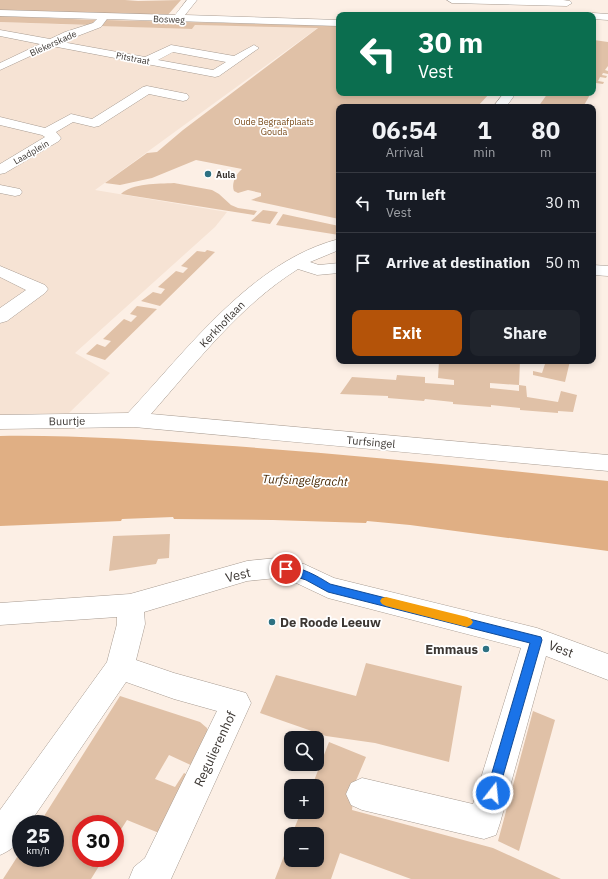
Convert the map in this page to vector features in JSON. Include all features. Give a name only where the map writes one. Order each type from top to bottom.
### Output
[{"type":"street","points":[[177,19],[192,0]]},
{"type":"street","points":[[452,0],[568,4]]},
{"type":"street","name":"Bosweg","points":[[0,13],[336,23]]},
{"type":"street","name":"Blekerskade","points":[[0,67],[70,34],[97,25],[104,16]]},
{"type":"street","points":[[596,16],[608,17]]},
{"type":"street","name":"Pitstraat","points":[[0,33],[215,74],[236,60]]},
{"type":"street","points":[[147,61],[185,40]]},
{"type":"street","points":[[171,48],[236,60],[254,48]]},
{"type":"street","points":[[0,121],[47,132],[71,118],[94,123],[147,90],[184,97]]},
{"type":"street","points":[[501,104],[507,96]]},
{"type":"street","name":"Laadplein","points":[[0,170],[54,138],[47,132]]},
{"type":"street","points":[[0,189],[15,192]]},
{"type":"street","name":"Kerkhoflaan","points":[[134,420],[218,327],[251,294],[281,271],[296,262],[334,246]]},
{"type":"street","points":[[296,262],[336,277]]},
{"type":"street","points":[[317,270],[336,268]]},
{"type":"street","points":[[317,270],[336,272]]},
{"type":"street","points":[[0,271],[39,288],[0,317]]},
{"type":"street","name":"Buurtje","points":[[0,422],[134,420]]},
{"type":"street","name":"Turfsingel","points":[[134,420],[608,463]]},
{"type":"street","name":"Vest","points":[[0,614],[130,605],[247,572],[277,568],[294,571],[310,577],[328,587],[537,640],[608,667]]},
{"type":"street","points":[[0,838],[120,666],[131,624],[130,605]]},
{"type":"street","points":[[362,794],[484,823],[537,640]]},
{"type":"street","name":"Regulierenhof","points":[[120,666],[174,686],[236,703],[157,870],[146,879]]},
{"type":"shaded area","points":[[0,22],[192,29],[195,25],[319,27],[95,190],[227,212],[215,227],[75,353],[110,373],[69,413],[0,415]]},
{"type":"green space","points":[[0,0],[181,0],[166,17],[0,10]]},
{"type":"green space","points":[[0,16],[96,20],[91,25],[0,22]]},
{"type":"green space","name":"Oude Begraafplaats Gouda","points":[[105,20],[336,26],[336,96],[487,96],[480,104],[336,104],[336,218],[251,200],[261,196],[261,193],[248,190],[238,193],[234,191],[233,188],[235,179],[242,169],[196,160],[152,178],[120,185],[105,183],[147,153],[157,152],[183,130],[318,28],[195,25],[192,29],[100,26]]},
{"type":"green space","points":[[596,40],[608,42],[608,66],[605,70],[608,71],[608,74],[603,73],[602,75],[607,76],[606,78],[600,77],[598,81],[604,82],[603,84],[596,83]]},
{"type":"green space","points":[[546,96],[589,96],[585,104],[540,104]]},
{"type":"green space","points":[[174,183],[212,190],[231,205],[238,208],[257,211],[254,215],[121,194],[126,190],[138,186]]},
{"type":"green space","points":[[263,210],[278,212],[270,224],[251,221]]},
{"type":"green space","points":[[283,214],[336,225],[336,235],[276,225]]},
{"type":"green space","points":[[207,250],[215,252],[160,306],[141,301],[153,292],[161,294],[165,289],[158,287],[176,271],[183,273],[188,268],[181,266],[197,251],[205,252]]},
{"type":"green space","points":[[137,306],[157,309],[105,360],[86,354],[97,344],[105,347],[111,341],[103,339],[124,319],[131,322],[137,316],[130,314]]},
{"type":"green space","points":[[439,364],[520,364],[519,385],[526,386],[527,397],[558,402],[561,391],[577,395],[573,412],[558,411],[558,413],[520,410],[520,408],[491,405],[491,407],[453,404],[453,402],[425,399],[424,401],[388,398],[388,396],[340,394],[352,377],[396,380],[397,375],[425,377],[425,383],[454,385],[454,380],[438,378]],"holes":[[[490,383],[519,385],[519,391],[490,388]]]},
{"type":"green space","points":[[545,364],[569,364],[565,382],[533,375],[533,371],[542,373]]},
{"type":"green space","points":[[170,534],[169,558],[158,559],[156,564],[109,571],[113,536]]},
{"type":"green space","points":[[366,663],[462,686],[449,762],[375,743],[326,736],[324,735],[324,731],[312,731],[260,713],[276,675],[356,696]]},
{"type":"green space","points":[[120,696],[200,722],[207,728],[209,736],[195,767],[169,755],[155,779],[175,787],[184,773],[190,776],[159,833],[127,820],[124,825],[124,815],[72,815],[72,867],[98,867],[91,879],[3,879],[12,865],[12,867],[64,867],[64,815],[45,815]]},
{"type":"green space","points":[[533,711],[555,720],[519,851],[498,841]]},
{"type":"green space","points":[[329,742],[366,757],[355,783],[352,810],[493,848],[561,879],[411,879],[340,853],[331,879],[275,879],[284,856],[284,867],[324,867],[324,827],[295,827],[298,819],[324,819],[324,779],[315,779],[318,771],[324,771],[324,755]]},
{"type":"water","name":"Turfsingelgracht","points":[[0,436],[54,436],[163,441],[413,461],[608,481],[608,551],[410,525],[367,521],[366,523],[174,519],[173,517],[122,519],[121,521],[0,526]]},
{"type":"slow traffic","points":[[386,601],[467,622]]},
{"type":"place","name":"Aula","points":[[208,174]]},
{"type":"place","name":"De Roode Leeuw","points":[[272,622]]},
{"type":"place","name":"Emmaus","points":[[486,649]]},
{"type":"route","points":[[286,569],[310,577],[328,587],[404,605],[537,640],[493,793]]}]
